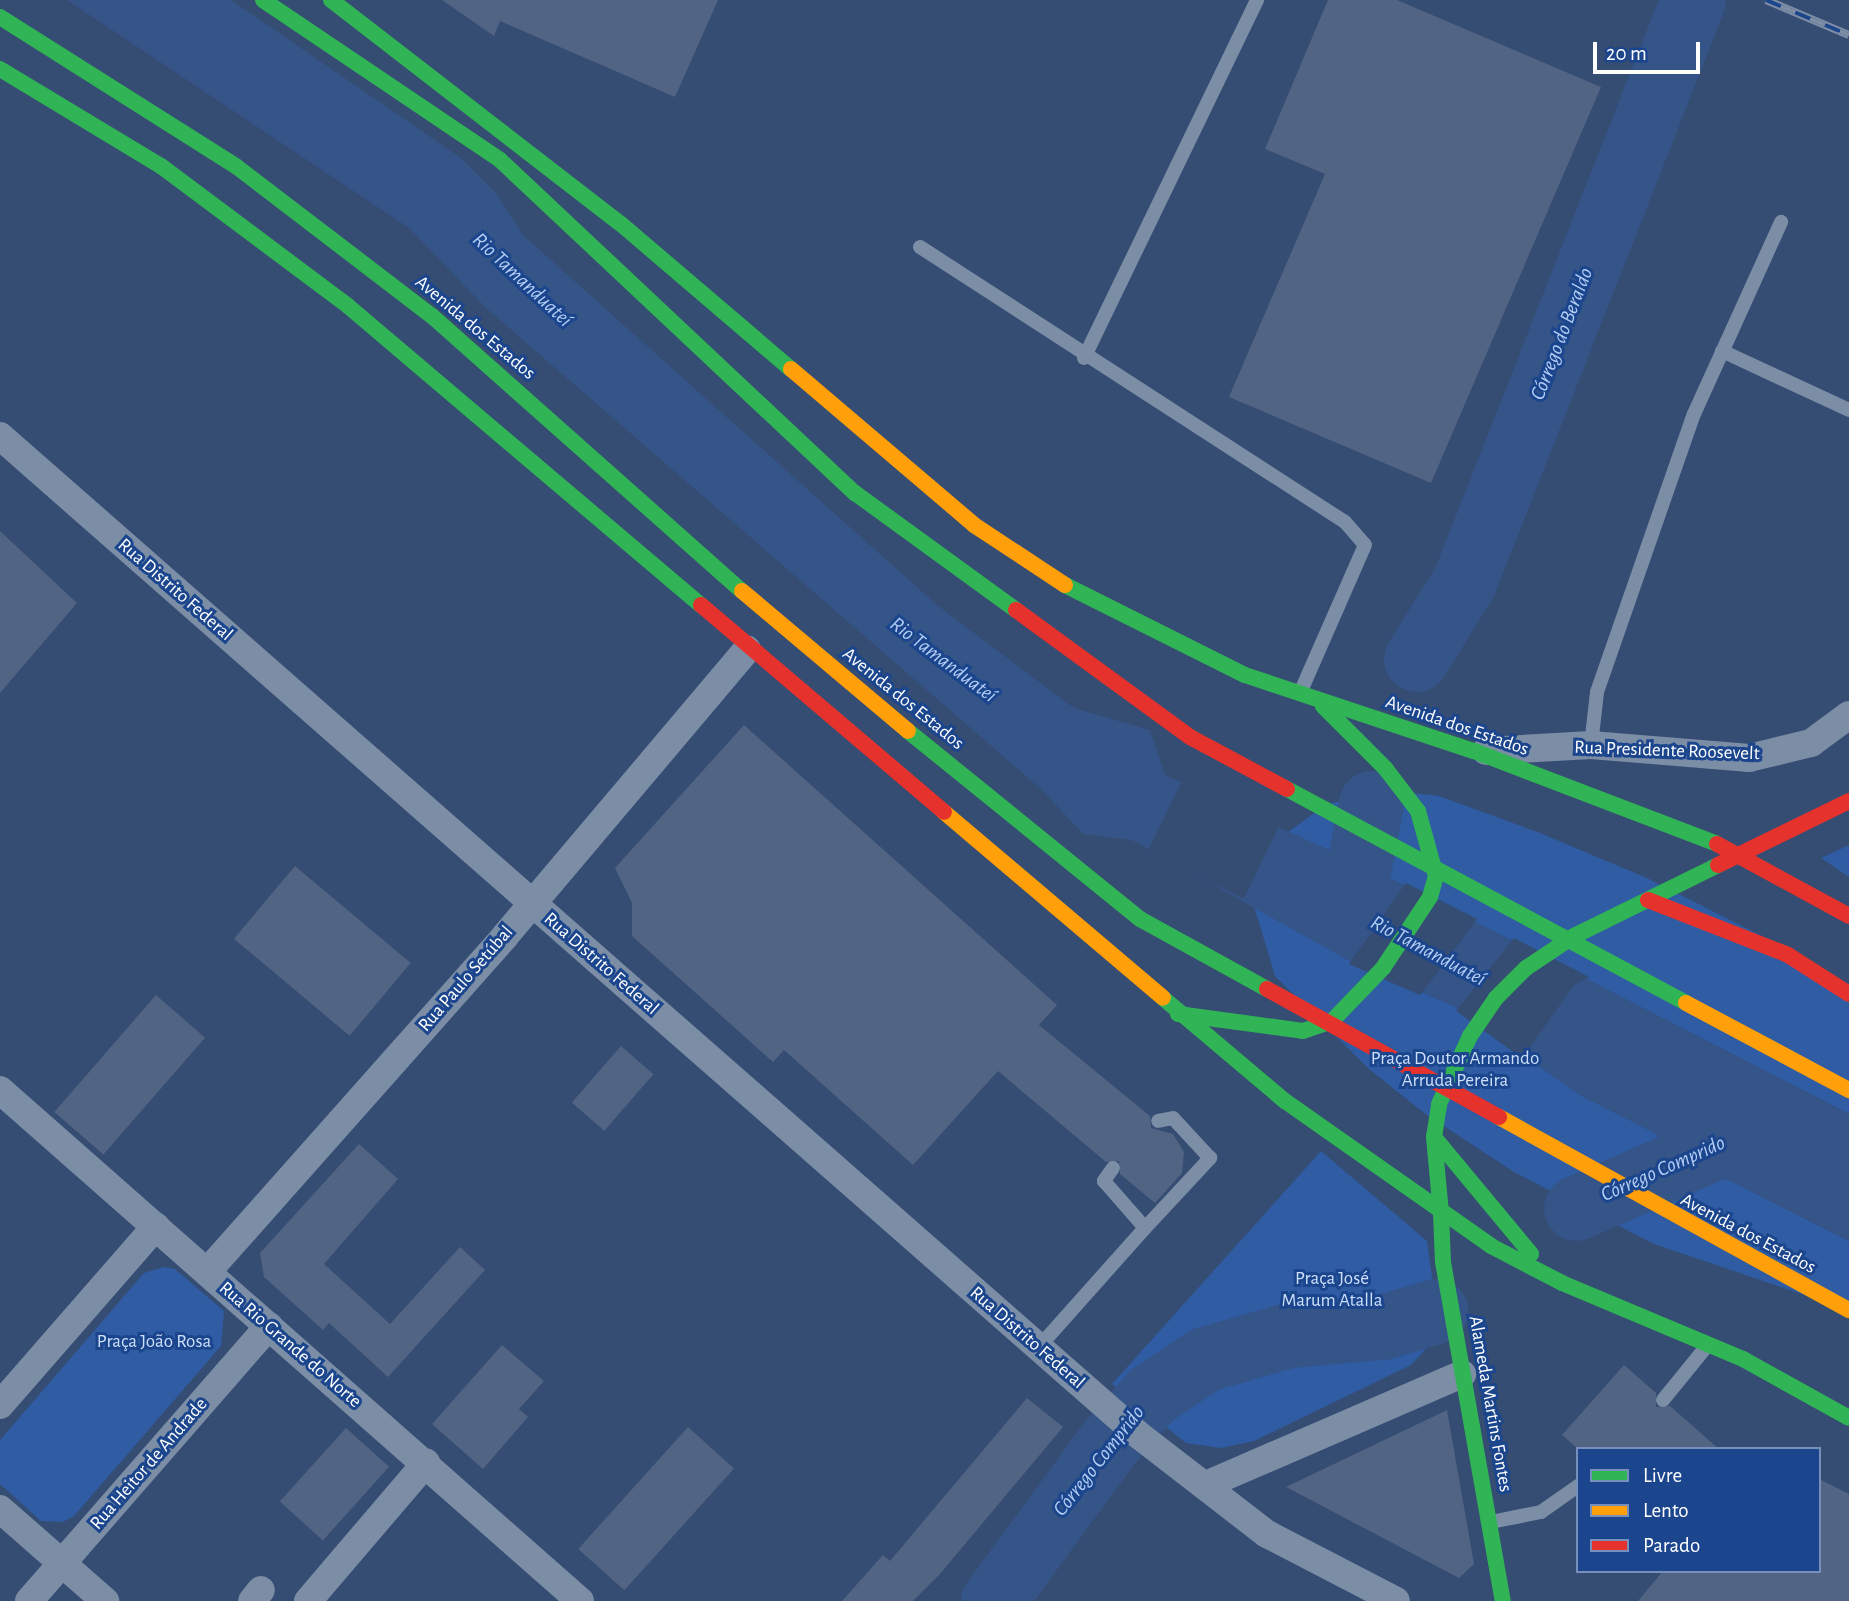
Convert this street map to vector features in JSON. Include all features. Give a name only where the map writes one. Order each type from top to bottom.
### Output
[{"type":"main road","points":[[263,0],[500,160],[855,493],[1190,737],[1849,1090]]},
{"type":"main road","name":"Avenida dos Estados","points":[[331,0],[610,216],[974,525],[1087,600],[1245,675],[1319,702],[1474,751],[1739,852],[1849,916]]},
{"type":"main road","name":"Avenida dos Estados","points":[[0,17],[237,167],[432,316],[811,652],[1140,919],[1849,1310]]},
{"type":"main road","points":[[0,69],[161,166],[348,306],[747,650],[1285,1101],[1441,1213],[1562,1283],[1743,1359],[1849,1419]]},
{"type":"main road","points":[[1178,1014],[1303,1031],[1332,1021],[1357,1001],[1430,897],[1436,876],[1432,848],[1418,811],[1385,768],[1319,702]]},
{"type":"main road","name":"Alameda Martins Fontes","points":[[1503,1601],[1462,1374],[1441,1213],[1434,1137],[1449,1076],[1496,998],[1526,968],[1574,936],[1739,852],[1849,801]]},
{"type":"main road","points":[[1648,900],[1788,956],[1849,994]]},
{"type":"main road","points":[[1434,1137],[1505,1228],[1562,1283]]},
{"type":"street","name":"Rua Distrito Federal","points":[[0,436],[1140,1436],[1208,1484],[1267,1534],[1396,1601]]},
{"type":"street","name":"Rua Paulo Setúbal","points":[[207,1272],[533,904],[747,650]]},
{"type":"street","name":"Rua Presidente Roosevelt","points":[[1474,751],[1591,745],[1762,756],[1811,743],[1849,715]]},
{"type":"street","name":"Rua Rio Grande do Norte","points":[[0,1090],[580,1601]]},
{"type":"street","points":[[0,1405],[156,1226]]},
{"type":"street","name":"Rua Heitor de Andrade","points":[[29,1601],[269,1326]]},
{"type":"street","points":[[1208,1484],[1462,1374]]},
{"type":"street","points":[[308,1601],[425,1463]]},
{"type":"street","points":[[0,1509],[105,1601]]},
{"type":"lane","points":[[1084,358],[1257,0]]},
{"type":"lane","points":[[1591,745],[1597,692],[1694,414],[1781,222]]},
{"type":"lane","points":[[920,247],[1084,358],[1345,522],[1365,545],[1300,695]]},
{"type":"lane","points":[[1722,351],[1849,410]]},
{"type":"lane","points":[[1038,1348],[1210,1158],[1173,1118],[1157,1121]]},
{"type":"lane","points":[[1113,1168],[1104,1181],[1145,1228]]},
{"type":"lane","points":[[1663,1400],[1709,1343]]},
{"type":"lane","points":[[1490,1522],[1541,1512],[1576,1487]]},
{"type":"green space","points":[[1382,790],[1439,796],[1540,833],[1647,878],[1804,957],[1849,987],[1849,1114],[1384,875],[1287,833],[1325,805]]},
{"type":"green space","points":[[1849,845],[1849,877],[1821,858]]},
{"type":"green space","name":"Praça Doutor Armando Arruda Pereira","points":[[1253,903],[1348,960],[1454,1006],[1580,1095],[1651,1131],[1715,1173],[1849,1241],[1849,1310],[1654,1244],[1514,1172],[1424,1113],[1369,1069],[1275,976]]},
{"type":"green space","name":"Praça José Marum Atalla","points":[[1321,1151],[1427,1241],[1440,1334],[1411,1365],[1254,1441],[1221,1448],[1186,1443],[1112,1384]]},
{"type":"green space","name":"Praça João Rosa","points":[[164,1267],[175,1269],[224,1311],[221,1346],[74,1516],[63,1522],[41,1521],[0,1484],[0,1440],[144,1273]]},
{"type":"water","name":"Rio Tamanduateí","points":[[67,0],[231,0],[461,158],[496,193],[523,235],[937,605],[1074,708],[1150,730],[1165,775],[1384,875],[1849,1114],[1849,1241],[1715,1173],[1651,1131],[1580,1095],[1454,1006],[1348,960],[1132,840],[1083,834],[1042,790],[485,307],[409,228]]},
{"type":"pier","points":[[1183,779],[1279,826],[1244,899],[1147,852]]},
{"type":"pier","points":[[1406,883],[1477,919],[1420,995],[1349,964]]},
{"type":"pier","points":[[1514,938],[1589,977],[1574,985],[1522,1058],[1456,1011]]},
{"type":"building","points":[[442,0],[718,0],[675,97],[500,21],[494,36]]},
{"type":"building","points":[[1328,0],[1397,0],[1601,87],[1431,483],[1229,397],[1325,174],[1265,149]]},
{"type":"building","points":[[0,531],[77,603],[0,693]]},
{"type":"building","points":[[744,725],[1057,1005],[1039,1025],[1150,1116],[1151,1128],[1173,1134],[1184,1152],[1182,1173],[1155,1203],[1120,1174],[1119,1161],[1106,1162],[998,1071],[913,1165],[784,1050],[773,1062],[632,936],[632,903],[615,868]]},
{"type":"building","points":[[295,866],[411,963],[350,1036],[234,939]]},
{"type":"building","points":[[156,995],[205,1038],[103,1155],[54,1112]]},
{"type":"building","points":[[621,1046],[653,1074],[604,1131],[572,1103]]},
{"type":"building","points":[[359,1144],[398,1179],[324,1264],[390,1324],[460,1247],[485,1270],[388,1377],[329,1323],[323,1330],[264,1277],[260,1253]]},
{"type":"building","points":[[502,1345],[544,1381],[519,1409],[528,1417],[483,1469],[432,1424]]},
{"type":"building","points":[[1624,1365],[1656,1393],[1656,1407],[1670,1406],[1717,1447],[1576,1447],[1562,1435]]},
{"type":"building","points":[[1027,1398],[1063,1427],[940,1574],[913,1601],[842,1601],[883,1555],[890,1561]]},
{"type":"building","points":[[1447,1410],[1474,1564],[1459,1578],[1286,1487]]},
{"type":"building","points":[[688,1427],[734,1468],[624,1590],[578,1549]]},
{"type":"building","points":[[346,1428],[389,1467],[323,1540],[280,1502]]},
{"type":"building","points":[[1821,1480],[1849,1494],[1849,1601],[1638,1601],[1661,1573],[1821,1573]]},
{"type":"waterway","name":"Córrego do Beraldo","points":[[1416,659],[1464,582],[1693,0]]},
{"type":"waterway","name":"Córrego do Beraldo","points":[[1351,908],[1371,803]]},
{"type":"waterway","name":"Córrego Comprido","points":[[1576,1208],[1751,1131]]},
{"type":"waterway","name":"Córrego Comprido","points":[[993,1601],[1107,1445],[1151,1395],[1205,1359],[1288,1335],[1382,1327],[1436,1311]]},
{"type":"railway","points":[[1766,0],[1849,35]]},
{"type":"traffic: fast","points":[[263,0],[500,160],[855,493],[1016,610]]},
{"type":"traffic: fast","points":[[331,0],[621,224],[791,369]]},
{"type":"traffic: fast","points":[[0,17],[237,167],[432,316],[742,591]]},
{"type":"traffic: fast","points":[[0,69],[161,166],[348,306],[701,605]]},
{"type":"traffic: fast","points":[[1065,585],[1245,675],[1474,751],[1717,844]]},
{"type":"traffic: fast","points":[[1178,1014],[1303,1031],[1332,1021],[1383,968],[1430,897],[1436,876],[1418,811],[1385,768],[1323,706]]},
{"type":"traffic: fast","points":[[908,731],[1140,919],[1267,989]]},
{"type":"traffic: fast","points":[[1287,789],[1686,1003]]},
{"type":"traffic: fast","points":[[1441,1213],[1434,1137],[1439,1104],[1470,1036],[1496,998],[1526,968],[1574,936],[1718,865]]},
{"type":"traffic: fast","points":[[1163,998],[1285,1101],[1491,1246],[1562,1283],[1743,1359],[1849,1418]]},
{"type":"traffic: fast","points":[[1434,1137],[1531,1254]]},
{"type":"traffic: fast","points":[[1441,1213],[1443,1262],[1503,1601]]},
{"type":"traffic: slow","points":[[791,369],[974,525],[1065,585]]},
{"type":"traffic: slow","points":[[742,591],[908,731]]},
{"type":"traffic: slow","points":[[944,812],[1163,998]]},
{"type":"traffic: slow","points":[[1686,1003],[1849,1090]]},
{"type":"traffic: slow","points":[[1499,1117],[1849,1310]]},
{"type":"traffic: jam","points":[[701,605],[944,812]]},
{"type":"traffic: jam","points":[[1016,610],[1190,737],[1287,789]]},
{"type":"traffic: jam","points":[[1718,865],[1849,801]]},
{"type":"traffic: jam","points":[[1717,844],[1849,916]]},
{"type":"traffic: jam","points":[[1648,900],[1788,955],[1849,994]]},
{"type":"traffic: jam","points":[[1267,989],[1499,1117]]}]
